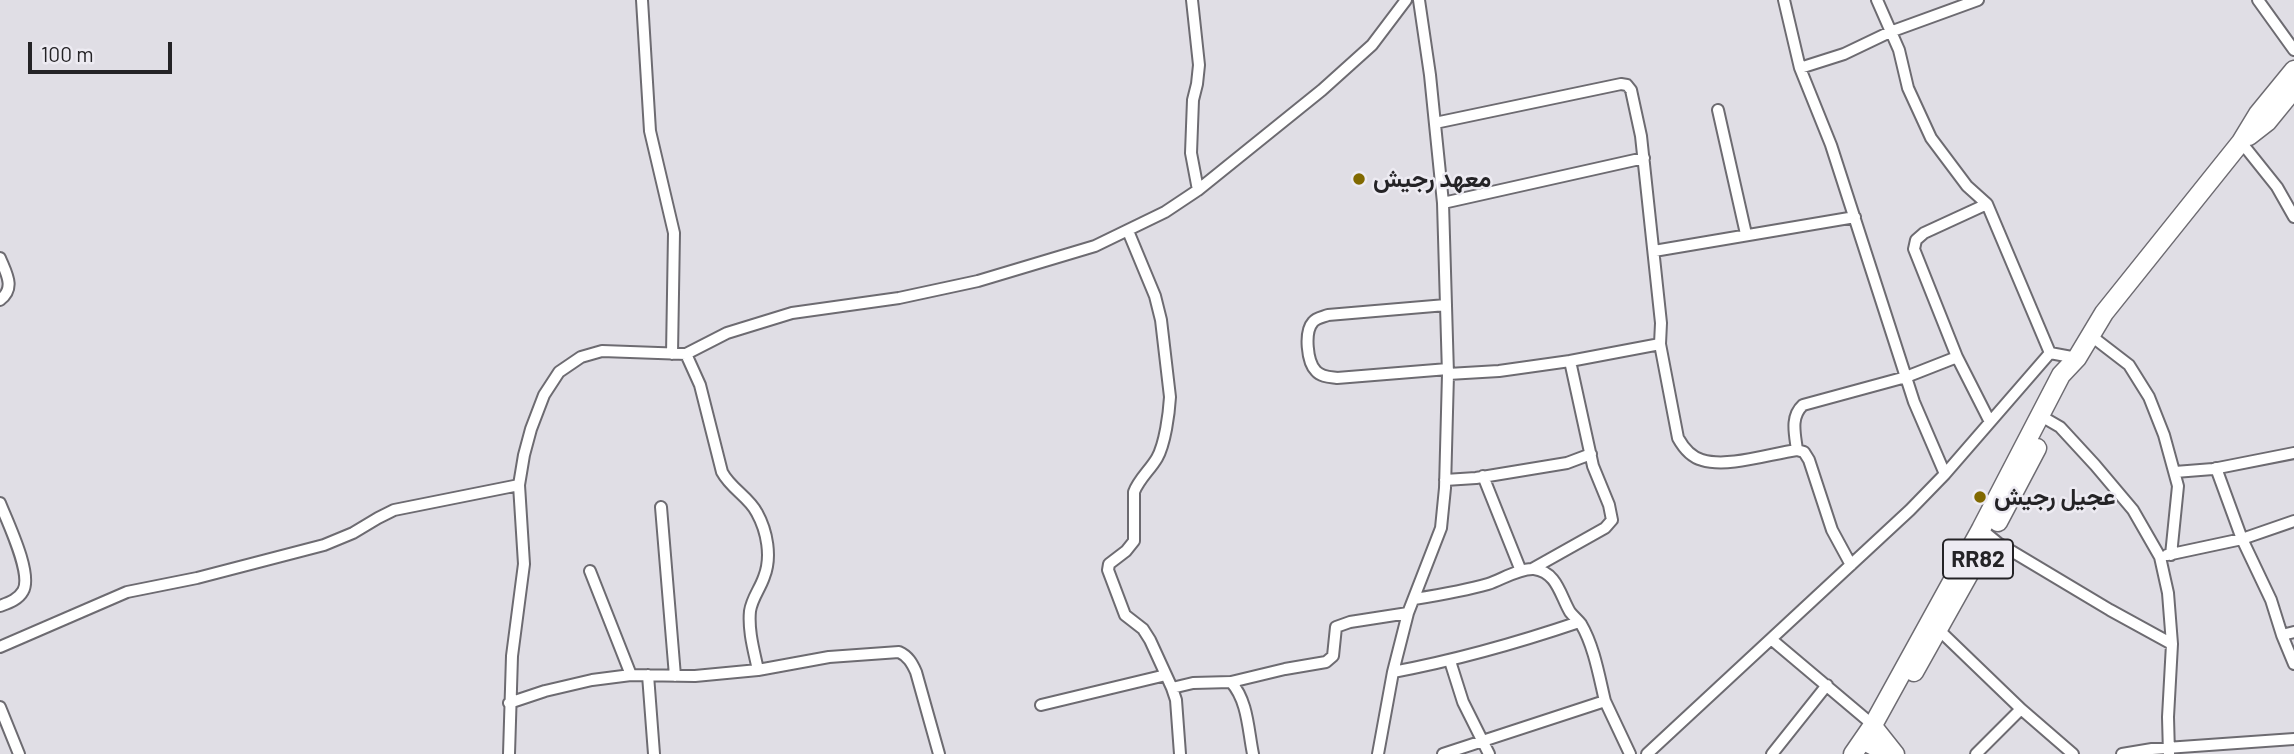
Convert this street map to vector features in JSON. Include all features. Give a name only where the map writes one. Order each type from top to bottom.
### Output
[{"type":"main road","name":"RR82","points":[[1870,744],[2046,419],[2071,380],[2077,358],[2090,335],[2104,313],[2241,142],[2258,114],[2294,70]]},
{"type":"main road","name":"RR82","points":[[2241,142],[2267,122],[2294,89]]},
{"type":"main road","name":"RR82","points":[[1870,744],[1939,630],[1985,533]]},
{"type":"street","points":[[642,0],[650,131],[674,233],[672,354]]},
{"type":"street","points":[[1192,0],[1199,65],[1193,100],[1191,153],[1198,190]]},
{"type":"street","points":[[509,754],[512,656],[524,564],[519,485],[531,429],[544,395],[559,372],[581,357],[602,351],[686,354],[727,333],[757,322],[792,313],[899,298],[978,281],[1095,246],[1165,212],[1198,190],[1322,90],[1372,45],[1406,0]]},
{"type":"street","points":[[1378,754],[1408,614],[1441,527],[1445,480],[1448,371],[1443,203],[1419,0]]},
{"type":"street","points":[[1784,0],[1800,68],[1831,145],[1906,377],[1945,474]]},
{"type":"street","points":[[1877,0],[1899,50],[1908,88],[1931,138],[1967,186],[1987,204],[2050,353]]},
{"type":"street","points":[[1800,68],[1844,54],[1890,32],[1978,0]]},
{"type":"street","points":[[2258,0],[2294,50]]},
{"type":"street","points":[[1434,123],[1627,85],[1631,90],[1642,136],[1661,323],[1660,344],[1678,438],[1692,456],[1721,463],[1797,450],[1804,452],[1839,547],[1851,565]]},
{"type":"street","points":[[1718,110],[1746,234]]},
{"type":"street","points":[[2241,142],[2277,187],[2294,217]]},
{"type":"street","points":[[1443,203],[1644,158]]},
{"type":"street","points":[[1987,204],[1924,233],[1916,240],[1914,249],[1957,357],[1990,422]]},
{"type":"street","points":[[1654,251],[1854,217]]},
{"type":"street","points":[[1128,231],[1155,296],[1170,386],[1170,410],[1158,456],[1134,492],[1134,541],[1126,551],[1110,562],[1108,570],[1125,615],[1143,629],[1172,688],[1176,700],[1178,753]]},
{"type":"street","points":[[0,258],[9,286],[8,292],[0,300]]},
{"type":"street","points":[[1446,305],[1328,315],[1315,319],[1310,325],[1308,342],[1313,368],[1318,374],[1337,378],[1448,371],[1499,371],[1660,344]]},
{"type":"street","points":[[2090,335],[2129,365],[2149,397],[2178,486],[2166,556],[2172,644],[2168,751]]},
{"type":"street","points":[[2050,353],[2077,358]]},
{"type":"street","points":[[1647,754],[1910,510],[1945,474],[2050,353]]},
{"type":"street","points":[[686,354],[704,398],[722,472],[757,513],[766,539],[767,565],[752,599],[749,622],[758,670]]},
{"type":"street","points":[[1797,450],[1794,419],[1797,410],[1803,405],[1906,377],[1957,357]]},
{"type":"street","points":[[1414,599],[1488,584],[1526,570],[1605,528],[1612,520],[1592,466],[1570,361]]},
{"type":"street","points":[[2046,419],[2060,428],[2095,465],[2133,510],[2166,556]]},
{"type":"street","points":[[2175,472],[2216,468],[2294,453]]},
{"type":"street","points":[[1445,480],[1567,463],[1591,454]]},
{"type":"street","points":[[2216,468],[2242,539],[2271,600],[2294,664]]},
{"type":"street","points":[[1483,476],[1526,570],[1551,577],[1579,622],[1596,664],[1605,701],[1630,754]]},
{"type":"street","points":[[0,647],[127,592],[197,578],[324,545],[354,533],[394,510],[519,485]]},
{"type":"street","points":[[0,503],[23,567],[25,584],[20,595],[0,606]]},
{"type":"street","points":[[660,507],[675,676]]},
{"type":"street","points":[[2166,556],[2242,539],[2294,521]]},
{"type":"street","points":[[1985,533],[2110,610],[2172,644]]},
{"type":"street","points":[[590,571],[631,675]]},
{"type":"street","points":[[1172,688],[1193,683],[1231,682],[1326,662],[1333,656],[1336,627],[1350,622],[1408,614]]},
{"type":"street","points":[[1394,672],[1450,662],[1579,622]]},
{"type":"street","points":[[1939,630],[2021,709],[2073,754]]},
{"type":"street","points":[[2282,635],[2294,632]]},
{"type":"street","points":[[1771,639],[1827,685],[1870,744],[1896,754]]},
{"type":"street","points":[[509,703],[567,685],[631,675],[695,676],[758,670],[829,657],[892,652],[905,654],[916,672],[939,754]]},
{"type":"street","points":[[1450,662],[1463,702],[1489,754]]},
{"type":"street","points":[[648,675],[654,754]]},
{"type":"street","points":[[1041,705],[1166,675]]},
{"type":"street","points":[[1231,682],[1244,703],[1253,754]]},
{"type":"street","points":[[1772,754],[1827,685]]},
{"type":"street","points":[[1443,754],[1605,701]]},
{"type":"street","points":[[0,707],[19,754]]},
{"type":"street","points":[[1976,754],[2021,709]]},
{"type":"street","points":[[2122,754],[2132,751],[2168,751],[2294,739]]},
{"type":"place","name":"معهد رجيش","points":[[1359,179]]},
{"type":"place","name":"عجيل رجيش","points":[[1980,497]]}]
